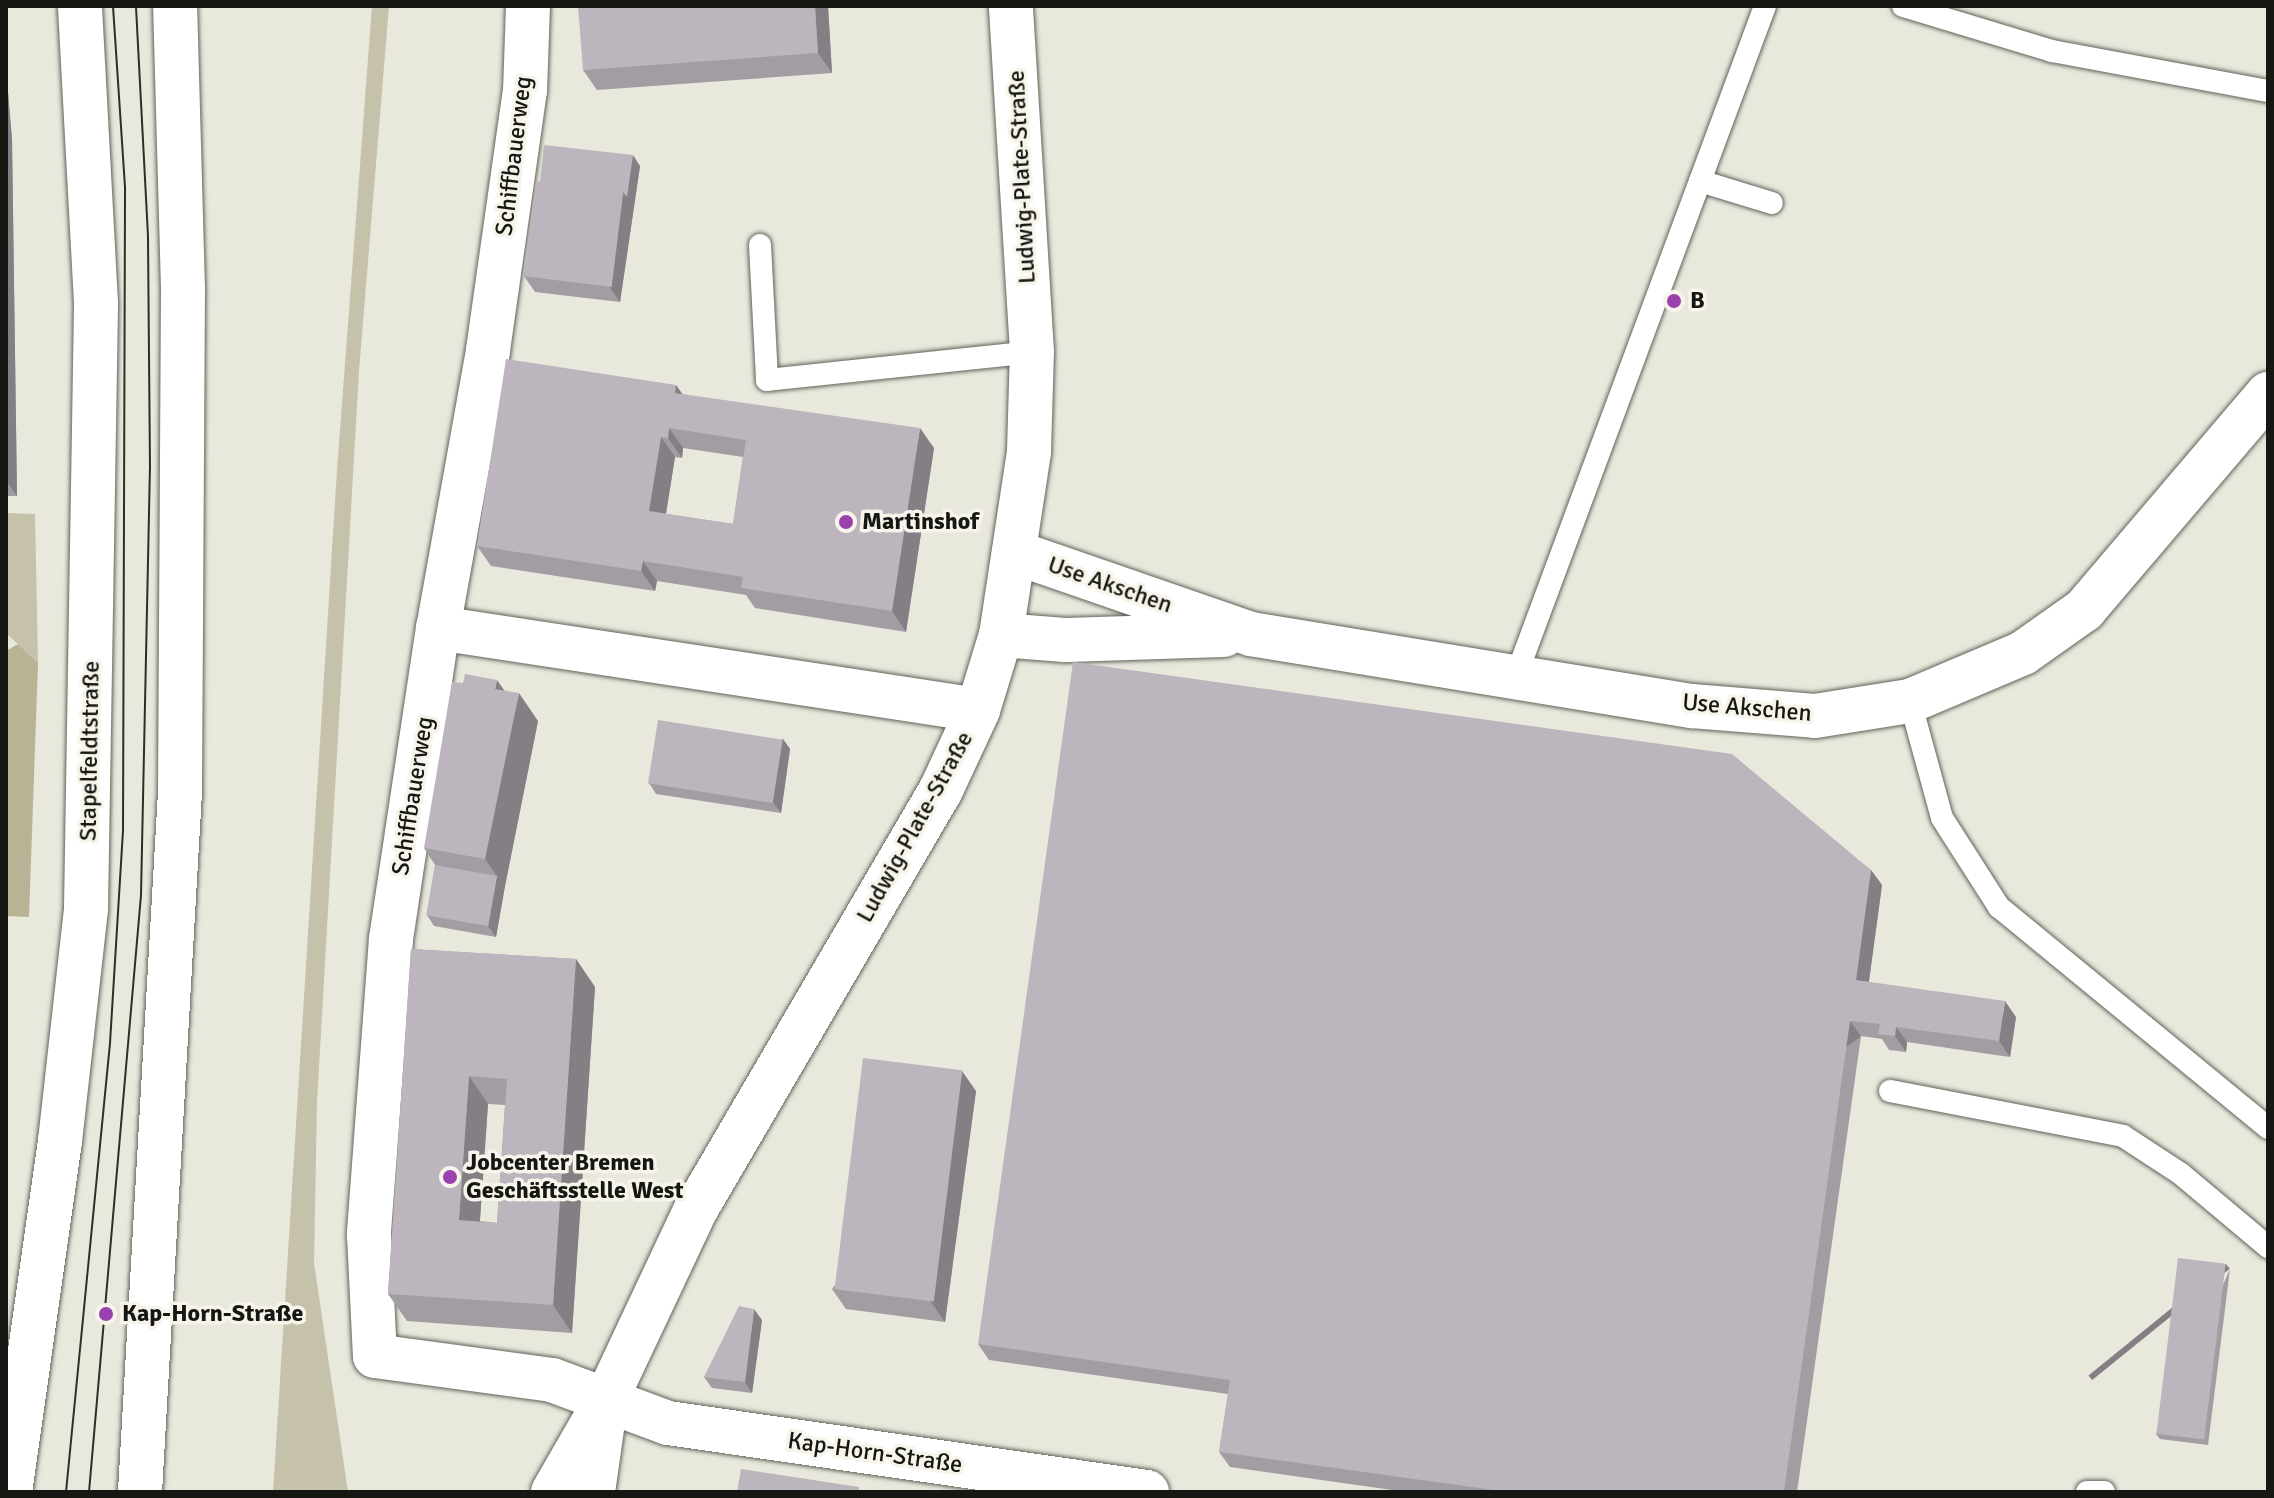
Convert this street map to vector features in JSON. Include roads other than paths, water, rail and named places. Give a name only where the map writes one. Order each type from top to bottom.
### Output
[{"type":"street","name":"Stapelfeldtstraße","points":[[10,1492],[60,1141],[86,909],[96,303],[80,6]]},
{"type":"street","points":[[140,1492],[180,792],[183,289],[175,6]]},
{"type":"street","name":"Schiffbauerweg","points":[[528,6],[525,90],[488,351],[438,628],[389,963],[369,1235],[375,1356],[552,1380],[606,1400]]},
{"type":"street","name":"Ludwig-Plate-Straße","points":[[606,1400],[696,1209],[940,792],[978,710],[1001,635],[1029,451],[1032,352],[1011,6]]},
{"type":"street","name":"Use Akschen","points":[[1014,552],[1251,634],[1692,706],[1815,716],[1910,701],[2023,653],[2084,610],[2268,394]]},
{"type":"street","points":[[438,628],[978,710]]},
{"type":"street","name":"Use Akschen","points":[[1001,635],[1065,640],[1251,634]]},
{"type":"street","points":[[553,1492],[606,1400]]},
{"type":"street","points":[[593,1492],[606,1400]]},
{"type":"street","name":"Kap-Horn-Straße","points":[[606,1400],[668,1423],[974,1480],[1147,1492]]},
{"type":"lane","points":[[1516,676],[1768,6],[1781,6]]},
{"type":"lane","points":[[1903,6],[2052,51],[2268,91]]},
{"type":"lane","points":[[1700,181],[1772,203]]},
{"type":"lane","points":[[760,245],[767,380],[1032,352]]},
{"type":"lane","points":[[1910,701],[1942,818],[1999,907],[2268,1128]]},
{"type":"lane","points":[[1890,1091],[2123,1136],[2181,1174],[2268,1247]]},
{"type":"lane","points":[[2087,1492],[2104,1492]]},
{"type":"tram line","points":[[66,1492],[110,1043],[123,832],[125,187],[113,6]]},
{"type":"tram line","points":[[89,1492],[141,895],[150,469],[148,236],[136,6]]},
{"type":"place","name":"B","points":[[1674,301]]},
{"type":"place","name":"Martinshof","points":[[846,522]]},
{"type":"place","name":"Jobcenter Bremen Geschäftsstelle West","points":[[450,1177]]},
{"type":"place","name":"Kap-Horn-Straße","points":[[106,1314]]}]
